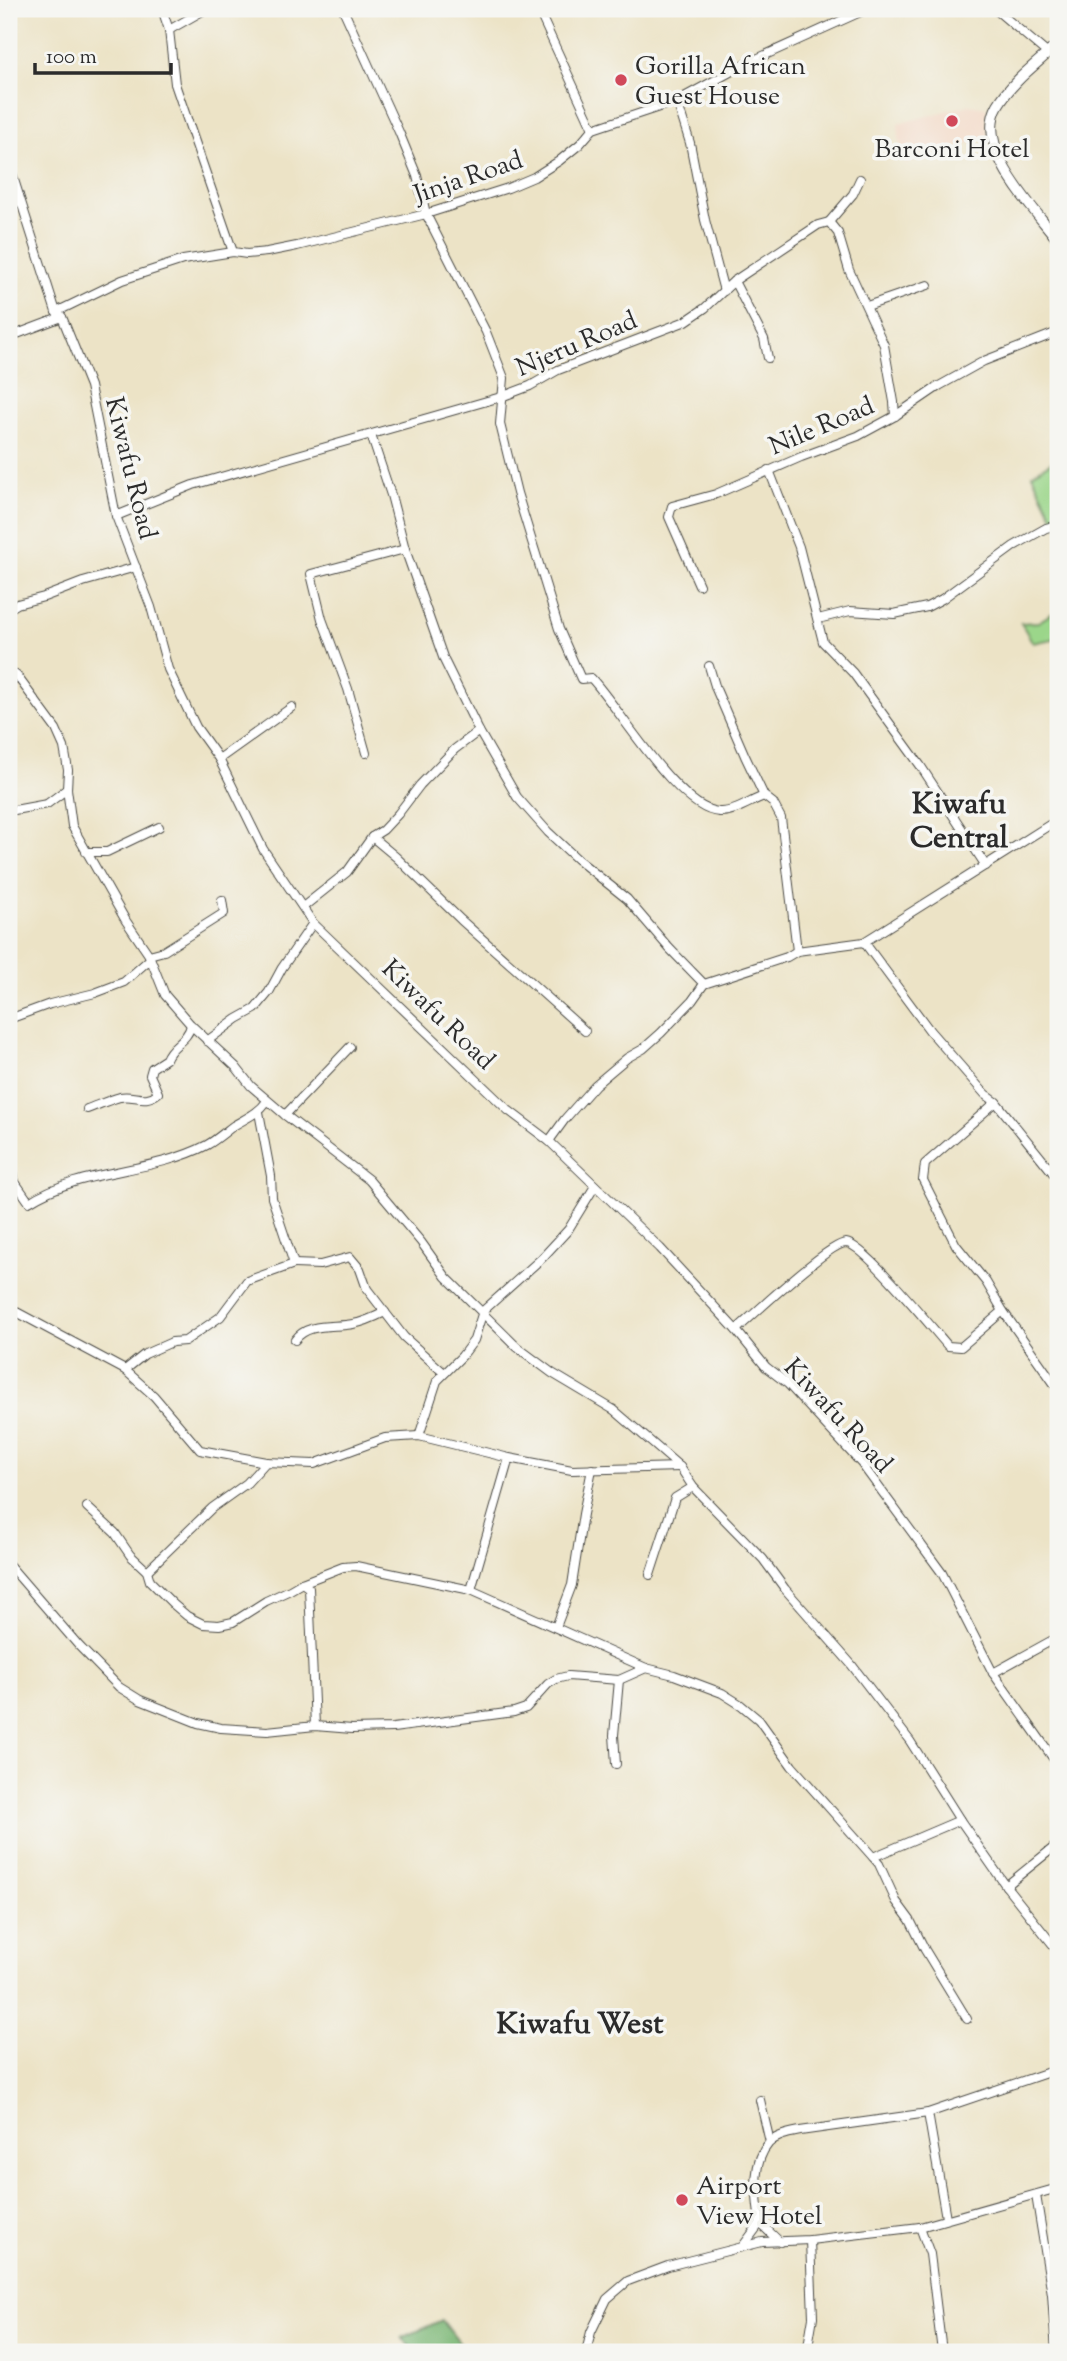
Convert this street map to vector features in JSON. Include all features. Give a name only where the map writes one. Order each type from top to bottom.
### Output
[{"type":"street","points":[[162,9],[169,30],[175,84],[233,252]]},
{"type":"street","points":[[169,30],[206,9]]},
{"type":"street","points":[[344,9],[399,132],[416,176],[426,214],[486,332],[504,378],[500,424],[517,493],[559,629],[581,679],[591,678],[599,686],[664,772],[702,807],[724,812],[764,796]]},
{"type":"street","points":[[538,9],[593,129]]},
{"type":"street","name":"Jinja Road","points":[[9,337],[122,280],[183,260],[233,252],[267,252],[426,214],[508,188],[534,177],[559,161],[593,129],[677,101],[743,65],[867,9]]},
{"type":"street","points":[[995,9],[1048,54]]},
{"type":"street","points":[[1058,44],[1007,92],[993,114],[992,133],[993,146],[1003,167],[1058,240]]},
{"type":"street","points":[[677,101],[691,143],[705,220],[724,291]]},
{"type":"street","name":"Kiwafu Road","points":[[9,164],[59,314],[90,386],[116,516],[151,607],[169,669],[196,727],[219,760],[263,849],[313,923],[508,1110],[549,1141],[660,1248],[736,1330],[766,1367],[788,1384],[861,1463],[942,1573],[993,1672],[1058,1765]]},
{"type":"street","points":[[860,179],[853,194],[829,222],[838,233],[849,270],[884,345],[895,416]]},
{"type":"street","points":[[9,212],[19,196]]},
{"type":"street","name":"Njeru Road","points":[[116,516],[193,485],[372,435],[530,386],[570,365],[686,321],[705,309],[734,281],[818,225],[829,222]]},
{"type":"street","points":[[734,281],[764,339],[768,358]]},
{"type":"street","points":[[867,306],[928,285]]},
{"type":"street","name":"Nile Road","points":[[699,585],[669,517],[670,509],[676,503],[716,494],[769,470],[858,436],[984,361],[1058,332]]},
{"type":"street","points":[[372,435],[405,549],[444,660],[479,731],[517,797],[548,832],[626,899],[704,984]]},
{"type":"street","points":[[769,470],[799,547],[823,642],[853,673],[915,757],[986,866]]},
{"type":"street","points":[[818,619],[850,611],[894,614],[927,607],[1014,546],[1046,528],[1058,525]]},
{"type":"street","points":[[366,753],[348,689],[322,619],[311,574],[405,549]]},
{"type":"street","points":[[9,609],[83,582],[136,567]]},
{"type":"street","points":[[709,666],[720,699],[764,796],[773,803],[781,818],[797,951]]},
{"type":"street","points":[[9,670],[17,676],[56,729],[64,747],[68,770],[67,789],[72,826],[149,957],[165,995],[191,1025],[236,1067],[250,1086],[369,1180],[421,1242],[446,1277],[517,1347],[552,1373],[614,1410],[680,1467],[693,1487],[764,1559],[786,1589],[851,1664],[910,1741],[1006,1886],[1058,1951]]},
{"type":"street","points":[[219,760],[292,706]]},
{"type":"street","points":[[303,907],[347,872],[372,837],[383,830],[420,785],[455,749],[479,731]]},
{"type":"street","points":[[9,811],[47,804],[67,789]]},
{"type":"street","points":[[549,1141],[595,1085],[661,1033],[692,1001],[704,984],[787,957],[797,951],[864,942],[1058,822]]},
{"type":"street","points":[[86,852],[107,852],[159,827]]},
{"type":"street","points":[[372,837],[585,1031]]},
{"type":"street","points":[[9,1019],[124,982],[149,957],[164,951],[224,913],[222,900]]},
{"type":"street","points":[[207,1041],[255,1009],[269,992],[313,923]]},
{"type":"street","points":[[864,942],[930,1031],[985,1094],[996,1102],[1058,1179]]},
{"type":"street","points":[[87,1109],[124,1096],[143,1099],[155,1096],[158,1093],[150,1075],[152,1069],[185,1039],[190,1033],[191,1025]]},
{"type":"street","points":[[285,1115],[350,1047]]},
{"type":"street","points":[[9,1155],[15,1182],[29,1202],[45,1192],[69,1184],[173,1158],[207,1145],[259,1112],[267,1101]]},
{"type":"street","points":[[996,1102],[925,1164],[923,1180],[956,1245],[986,1282],[1058,1389]]},
{"type":"street","points":[[259,1112],[271,1176],[272,1198],[294,1264]]},
{"type":"street","points":[[419,1436],[438,1381],[474,1340],[483,1311],[542,1258],[568,1230],[595,1186]]},
{"type":"street","points":[[736,1330],[828,1252],[839,1244],[847,1243],[855,1246],[873,1262],[948,1346],[961,1347],[1003,1311]]},
{"type":"street","points":[[125,1370],[145,1354],[172,1342],[184,1341],[220,1317],[247,1281],[294,1264],[320,1265],[350,1258],[360,1269],[367,1289],[404,1337],[444,1373]]},
{"type":"street","points":[[9,1308],[125,1370],[154,1396],[200,1450],[266,1462],[314,1464],[385,1438],[419,1436],[509,1458],[572,1469],[680,1467]]},
{"type":"street","points":[[295,1340],[300,1333],[308,1329],[354,1324],[385,1312]]},
{"type":"street","points":[[471,1590],[509,1458]]},
{"type":"street","points":[[146,1572],[212,1508],[247,1483],[266,1462]]},
{"type":"street","points":[[556,1627],[572,1585],[592,1469]]},
{"type":"street","points":[[650,1575],[675,1498],[693,1487]]},
{"type":"street","points":[[87,1507],[115,1533],[150,1581],[187,1616],[203,1623],[219,1625],[233,1622],[302,1583],[343,1567],[356,1566],[471,1590],[646,1668],[722,1693],[759,1720],[792,1766],[879,1864],[896,1900],[967,2019]]},
{"type":"street","points":[[9,1565],[101,1669],[130,1695],[198,1723],[221,1728],[267,1731],[315,1726],[393,1728],[514,1712],[526,1708],[556,1679],[568,1676],[619,1679],[646,1668]]},
{"type":"street","points":[[302,1583],[309,1588],[315,1726]]},
{"type":"street","points":[[993,1672],[1058,1637]]},
{"type":"street","points":[[616,1764],[614,1735],[619,1679]]},
{"type":"street","points":[[1050,1754],[1058,1749]]},
{"type":"street","points":[[873,1857],[960,1819]]},
{"type":"street","points":[[1006,1886],[1058,1844]]},
{"type":"street","points":[[780,2242],[760,2224],[755,2181],[770,2142],[782,2135],[800,2131],[928,2113],[1058,2069]]},
{"type":"street","points":[[760,2100],[770,2142]]},
{"type":"street","points":[[928,2113],[946,2218]]},
{"type":"street","points":[[586,2352],[591,2332],[607,2299],[628,2281],[668,2266],[761,2242],[810,2240],[920,2227],[1058,2188]]},
{"type":"street","points":[[1036,2195],[1052,2294],[1056,2352]]},
{"type":"street","points":[[742,2247],[760,2224]]},
{"type":"street","points":[[920,2227],[930,2254],[942,2352]]},
{"type":"street","points":[[807,2352],[813,2317],[810,2240]]},
{"type":"shaded area","points":[[969,105],[986,108],[987,137],[906,164],[900,148],[898,124]]},
{"type":"green space","points":[[1058,458],[1058,527],[1032,474]]},
{"type":"green space","points":[[1058,610],[1058,638],[1033,643],[1021,623],[1038,622]]},
{"type":"green space","points":[[442,2320],[466,2352],[417,2352],[402,2338]]},
{"type":"place","name":"Gorilla African Guest House","points":[[621,80]]},
{"type":"place","name":"Barconi Hotel","points":[[952,121]]},
{"type":"place","name":"Airport View Hotel","points":[[682,2200]]},
{"type":"district","name":"Kiwafu Central","points":[[959,820]]},
{"type":"district","name":"Kiwafu West","points":[[580,2023]]}]
